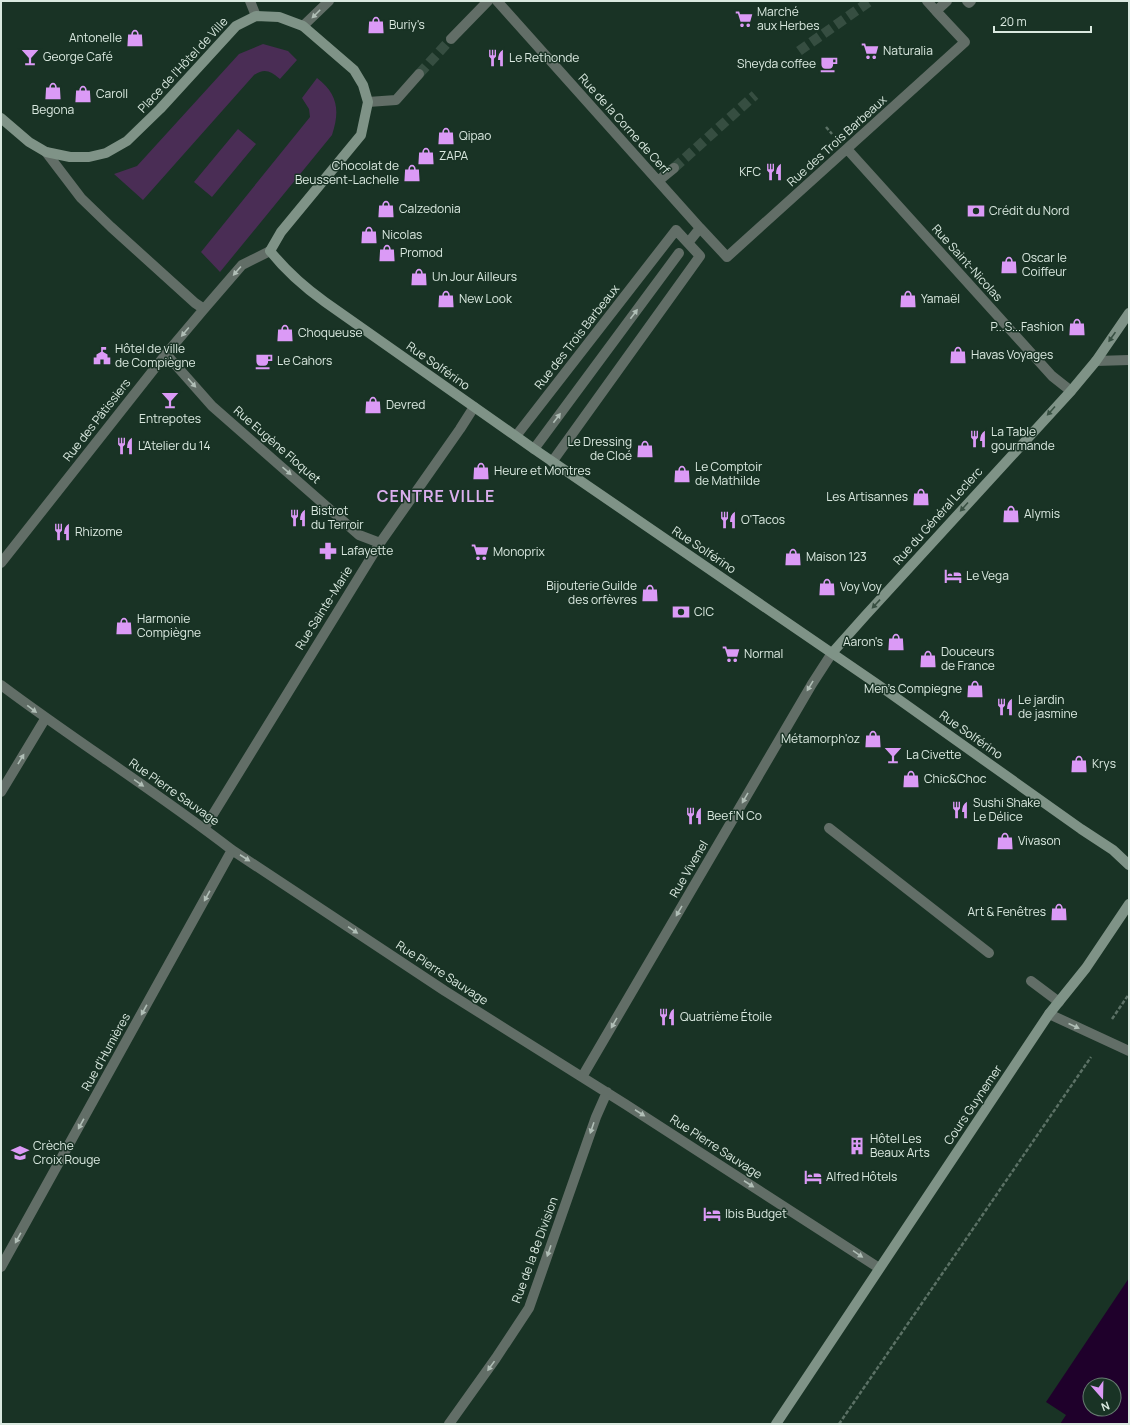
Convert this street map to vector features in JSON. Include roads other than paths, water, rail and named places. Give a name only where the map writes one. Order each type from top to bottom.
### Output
[{"type":"main road","name":"Place de l'Hôtel de Ville","points":[[1,118],[29,142],[46,152],[70,157],[89,157],[106,152],[127,142],[160,109],[236,26],[256,16],[278,17],[303,26],[354,70],[363,85],[368,102]]},
{"type":"main road","points":[[270,251],[281,232],[361,135],[368,102]]},
{"type":"main road","name":"Rue Solférino","points":[[270,251],[282,267],[306,288],[552,462],[832,653],[1113,850],[1129,865]]},
{"type":"main road","name":"Rue du Général Leclerc","points":[[832,653],[1070,391],[1096,361],[1129,313]]},
{"type":"main road","name":"Cours Guynemer","points":[[776,1424],[1049,1014],[1086,968],[1129,904]]},
{"type":"street","points":[[250,1],[256,16]]},
{"type":"street","points":[[303,26],[328,1]]},
{"type":"street","points":[[451,39],[488,1]]},
{"type":"street","name":"Rue de la Corne de Cerf","points":[[497,1],[700,228]]},
{"type":"street","points":[[927,1],[936,11],[948,1]]},
{"type":"street","points":[[967,1],[969,3],[971,1]]},
{"type":"street","name":"Rue des Trois Barbeaux","points":[[700,228],[727,257],[965,42],[936,11]]},
{"type":"street","points":[[368,102],[396,100],[419,74]]},
{"type":"street","name":"Rue Saint-Nicolas","points":[[847,149],[1052,376],[1070,391]]},
{"type":"street","points":[[46,152],[81,198],[195,303],[204,309]]},
{"type":"street","points":[[658,181],[674,168]]},
{"type":"street","points":[[688,243],[700,228]]},
{"type":"street","name":"Rue des Trois Barbeaux","points":[[516,436],[676,230],[700,256],[552,462]]},
{"type":"street","name":"Rue des Pâtissiers","points":[[1,563],[166,354],[204,309],[242,265],[270,251]]},
{"type":"street","points":[[534,449],[679,253]]},
{"type":"street","name":"Rue Eugène Floquet","points":[[166,354],[212,406],[359,535],[380,543]]},
{"type":"street","points":[[1096,361],[1129,360]]},
{"type":"street","name":"Rue Sainte-Marie","points":[[204,829],[380,543],[474,407]]},
{"type":"street","name":"Rue Vivenel","points":[[582,1077],[812,684],[832,653]]},
{"type":"street","name":"Rue Pierre Sauvage","points":[[1,685],[45,719],[232,850],[445,992],[607,1092],[879,1268]]},
{"type":"street","points":[[1,792],[45,719]]},
{"type":"street","points":[[829,828],[989,953]]},
{"type":"street","name":"Rue d'Humières","points":[[1,1267],[232,850]]},
{"type":"street","points":[[1031,982],[1059,1002]]},
{"type":"street","points":[[1049,1014],[1129,1051]]},
{"type":"street","name":"Rue de la 8e Division","points":[[448,1424],[496,1358],[529,1308],[596,1117],[607,1092]]},
{"type":"tunnel","points":[[799,51],[870,1]]},
{"type":"tunnel","points":[[419,74],[451,39]]},
{"type":"tunnel","points":[[674,168],[755,95]]},
{"type":"place","name":"Marché aux Herbes","points":[[744,19]]},
{"type":"place","name":"Buriy's","points":[[376,25]]},
{"type":"place","name":"Antonelle","points":[[135,38]]},
{"type":"place","name":"Naturalia","points":[[870,51]]},
{"type":"place","name":"George Café","points":[[30,57]]},
{"type":"place","name":"Le Rethonde","points":[[496,58]]},
{"type":"place","name":"Sheyda coffee","points":[[829,64]]},
{"type":"place","name":"Begona","points":[[53,91]]},
{"type":"place","name":"Caroll","points":[[83,94]]},
{"type":"place","name":"Qipao","points":[[446,136]]},
{"type":"place","name":"ZAPA","points":[[426,156]]},
{"type":"place","name":"KFC","points":[[774,172]]},
{"type":"place","name":"Chocolat de Beussent-Lachelle","points":[[412,173]]},
{"type":"place","name":"Calzedonia","points":[[386,209]]},
{"type":"place","name":"Crédit du Nord","points":[[976,211]]},
{"type":"place","name":"Nicolas","points":[[369,235]]},
{"type":"place","name":"Promod","points":[[387,253]]},
{"type":"place","name":"Oscar le Coiffeur","points":[[1009,265]]},
{"type":"place","name":"Un Jour Ailleurs","points":[[419,277]]},
{"type":"place","name":"New Look","points":[[446,299]]},
{"type":"place","name":"Yamaël","points":[[908,299]]},
{"type":"place","name":"P...S...Fashion","points":[[1077,327]]},
{"type":"place","name":"Choqueuse","points":[[285,333]]},
{"type":"place","name":"Havas Voyages","points":[[958,355]]},
{"type":"place","name":"Hôtel de ville de Compiègne","points":[[102,356]]},
{"type":"place","name":"Le Cahors","points":[[264,361]]},
{"type":"place","name":"Entrepotes","points":[[170,400]]},
{"type":"place","name":"Devred","points":[[373,405]]},
{"type":"place","name":"La Table gourmande","points":[[978,439]]},
{"type":"place","name":"L'Atelier du 14","points":[[125,446]]},
{"type":"place","name":"Le Dressing de Cloé","points":[[645,449]]},
{"type":"place","name":"Heure et Montres","points":[[481,471]]},
{"type":"place","name":"Le Comptoir de Mathilde","points":[[682,474]]},
{"type":"place","name":"Les Artisannes","points":[[921,497]]},
{"type":"place","name":"Alymis","points":[[1011,514]]},
{"type":"place","name":"Bistrot du Terroir","points":[[298,518]]},
{"type":"place","name":"O'Tacos","points":[[728,520]]},
{"type":"place","name":"Rhizome","points":[[62,532]]},
{"type":"place","name":"Lafayette","points":[[328,551]]},
{"type":"place","name":"Monoprix","points":[[480,552]]},
{"type":"place","name":"Maison 123","points":[[793,557]]},
{"type":"place","name":"Le Vega","points":[[953,576]]},
{"type":"place","name":"Voy Voy","points":[[827,587]]},
{"type":"place","name":"Bijouterie Guilde des orfèvres","points":[[650,593]]},
{"type":"place","name":"CIC","points":[[681,612]]},
{"type":"place","name":"Harmonie Compiègne","points":[[124,626]]},
{"type":"place","name":"Aaron's","points":[[896,642]]},
{"type":"place","name":"Normal","points":[[731,654]]},
{"type":"place","name":"Douceurs de France","points":[[928,659]]},
{"type":"place","name":"Men's Compiegne","points":[[975,689]]},
{"type":"place","name":"Le jardin de jasmine","points":[[1005,707]]},
{"type":"place","name":"Métamorph'oz","points":[[873,739]]},
{"type":"place","name":"La Civette","points":[[893,755]]},
{"type":"place","name":"Krys","points":[[1079,764]]},
{"type":"place","name":"Chic&Choc","points":[[911,779]]},
{"type":"place","name":"Sushi Shake Le Délice","points":[[960,810]]},
{"type":"place","name":"Beef’N Co","points":[[694,816]]},
{"type":"place","name":"Vivason","points":[[1005,841]]},
{"type":"place","name":"Art & Fenêtres","points":[[1059,912]]},
{"type":"place","name":"Quatrième Étoile","points":[[667,1017]]},
{"type":"place","name":"Hôtel Les Beaux Arts","points":[[857,1146]]},
{"type":"place","name":"Crèche Croix Rouge","points":[[20,1153]]},
{"type":"place","name":"Alfred Hôtels","points":[[813,1177]]},
{"type":"place","name":"Ibis Budget","points":[[712,1214]]},
{"type":"district","name":"CENTRE VILLE","points":[[436,496]]}]
